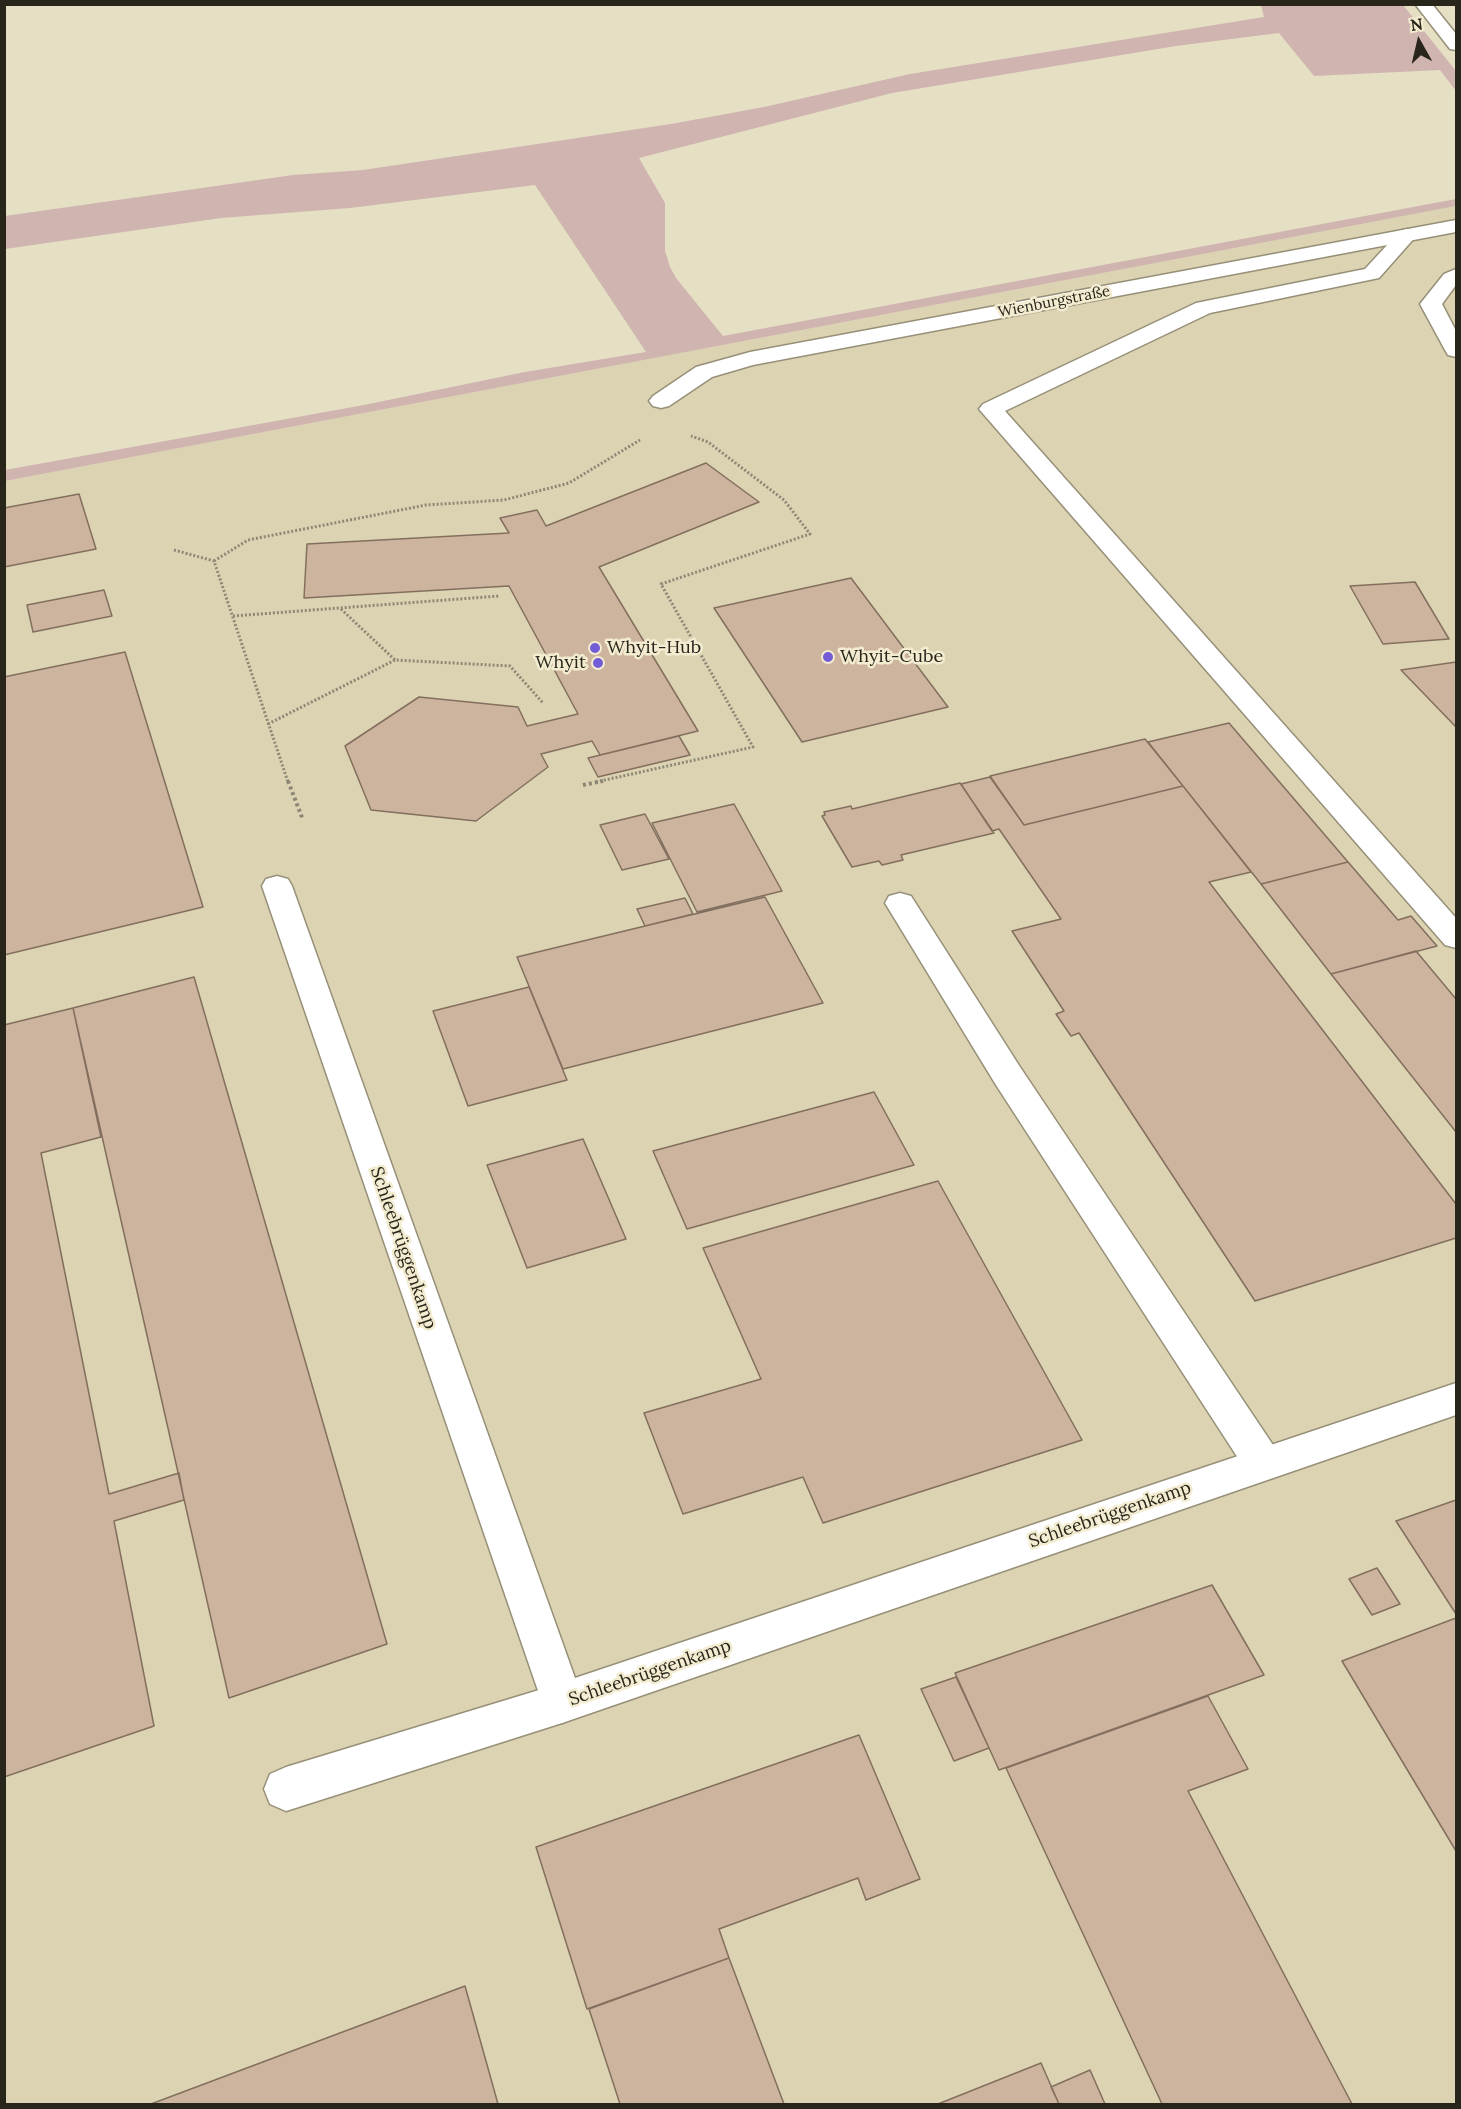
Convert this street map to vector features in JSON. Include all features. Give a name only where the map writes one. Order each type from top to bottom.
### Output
[{"type":"street","points":[[1423,4],[1456,45]]},
{"type":"street","name":"Wienburgstraße","points":[[661,402],[704,372],[741,361],[1456,226]]},
{"type":"street","points":[[1407,235],[1372,273],[1204,308],[991,409],[1456,937]]},
{"type":"street","points":[[1456,276],[1451,278],[1431,304],[1456,350]]},
{"type":"street","name":"Schleebrüggenkamp","points":[[277,886],[562,1703],[1456,1399]]},
{"type":"street","points":[[900,903],[1015,1086],[1263,1463]]},
{"type":"street","points":[[286,1789],[562,1703]]},
{"type":"path","points":[[583,785],[753,747],[661,584],[810,534],[784,500],[708,442],[689,435]]},
{"type":"path","points":[[174,550],[214,561],[248,540],[426,505],[504,500],[569,483],[643,437]]},
{"type":"path","points":[[214,561],[268,724],[303,820]]},
{"type":"path","points":[[233,616],[499,596]]},
{"type":"path","points":[[341,608],[395,660]]},
{"type":"path","points":[[268,724],[395,660],[510,666],[543,703]]},
{"type":"shaded area","points":[[1261,5],[1403,5],[1456,71],[1456,91],[1440,70],[1314,76],[1279,33],[1176,46],[892,93],[639,158],[665,203],[665,251],[670,267],[676,278],[723,336],[1456,199],[1456,206],[5,481],[5,470],[364,405],[525,372],[646,352],[535,185],[350,208],[221,218],[5,249],[5,216],[293,175],[363,170],[671,124],[764,107],[910,74],[1264,17]]},
{"type":"shaded area","points":[[1456,206],[1456,2104],[5,2104],[5,481]]},
{"type":"building","name":"Whyit-Hub","points":[[706,463],[759,502],[599,567],[698,731],[600,755],[592,741],[541,754],[548,767],[476,821],[371,810],[345,746],[419,697],[518,707],[527,726],[578,714],[509,586],[304,598],[307,544],[509,533],[500,518],[537,510],[546,526]]},
{"type":"building","points":[[79,494],[96,549],[4,567],[4,508]]},
{"type":"building","name":"Whyit-Cube","points":[[851,578],[948,707],[802,742],[714,608]]},
{"type":"building","points":[[1415,582],[1449,639],[1383,644],[1350,586]]},
{"type":"building","points":[[104,590],[112,616],[33,632],[27,605]]},
{"type":"building","points":[[125,652],[203,907],[4,955],[4,677]]},
{"type":"building","points":[[1456,662],[1456,727],[1401,670]]},
{"type":"building","points":[[1229,723],[1348,862],[1261,884],[1148,742]]},
{"type":"building","points":[[679,736],[690,755],[598,777],[588,758]]},
{"type":"building","points":[[1145,739],[1183,786],[1024,825],[990,776]]},
{"type":"building","points":[[990,777],[1024,825],[1183,786],[1251,872],[1209,882],[1456,1204],[1456,1238],[1255,1301],[1079,1033],[1071,1036],[1056,1014],[1064,1011],[1012,931],[1061,919],[999,829],[992,831],[961,784]]},
{"type":"building","points":[[960,783],[994,833],[901,855],[903,860],[882,865],[879,861],[852,867],[822,816],[825,815],[824,812],[851,806],[852,809]]},
{"type":"building","points":[[734,804],[782,891],[697,912],[652,823]]},
{"type":"building","points":[[645,814],[669,859],[622,870],[600,825]]},
{"type":"building","points":[[1348,862],[1398,920],[1411,916],[1437,946],[1331,974],[1261,884]]},
{"type":"building","points":[[765,897],[823,1003],[563,1069],[517,957]]},
{"type":"building","points":[[685,898],[693,914],[645,926],[637,909]]},
{"type":"building","points":[[1416,951],[1456,999],[1456,1132],[1331,974]]},
{"type":"building","points":[[194,977],[387,1644],[229,1698],[73,1008]]},
{"type":"building","points":[[529,987],[567,1080],[468,1106],[433,1011]]},
{"type":"building","points":[[73,1008],[101,1137],[41,1153],[109,1494],[179,1473],[184,1500],[114,1521],[154,1726],[4,1777],[4,1025]]},
{"type":"building","points":[[874,1092],[914,1165],[687,1229],[653,1151]]},
{"type":"building","points":[[583,1139],[626,1239],[527,1268],[487,1165]]},
{"type":"building","points":[[938,1181],[1082,1440],[823,1523],[803,1477],[683,1514],[644,1413],[761,1379],[703,1248]]},
{"type":"building","points":[[1456,1500],[1456,1614],[1396,1521]]},
{"type":"building","points":[[1377,1568],[1400,1604],[1372,1615],[1349,1579]]},
{"type":"building","points":[[1212,1585],[1264,1675],[999,1770],[955,1673]]},
{"type":"building","points":[[1456,1618],[1456,1851],[1342,1661]]},
{"type":"building","points":[[956,1677],[989,1748],[954,1761],[921,1689]]},
{"type":"building","points":[[1208,1696],[1248,1769],[1188,1791],[1352,2104],[1162,2104],[1006,1768]]},
{"type":"building","points":[[859,1735],[920,1879],[866,1900],[858,1878],[719,1929],[729,1958],[587,2009],[536,1847]]},
{"type":"building","points":[[729,1958],[784,2104],[620,2104],[589,2009]]},
{"type":"building","points":[[465,1986],[498,2104],[151,2104]]},
{"type":"building","points":[[1041,2063],[1059,2104],[938,2104]]},
{"type":"building","points":[[1090,2070],[1105,2104],[1059,2104],[1051,2087]]},
{"type":"place","name":"Whyit-Hub","points":[[595,648]]},
{"type":"place","name":"Whyit-Cube","points":[[828,657]]},
{"type":"place","name":"Whyit","points":[[598,663]]}]
